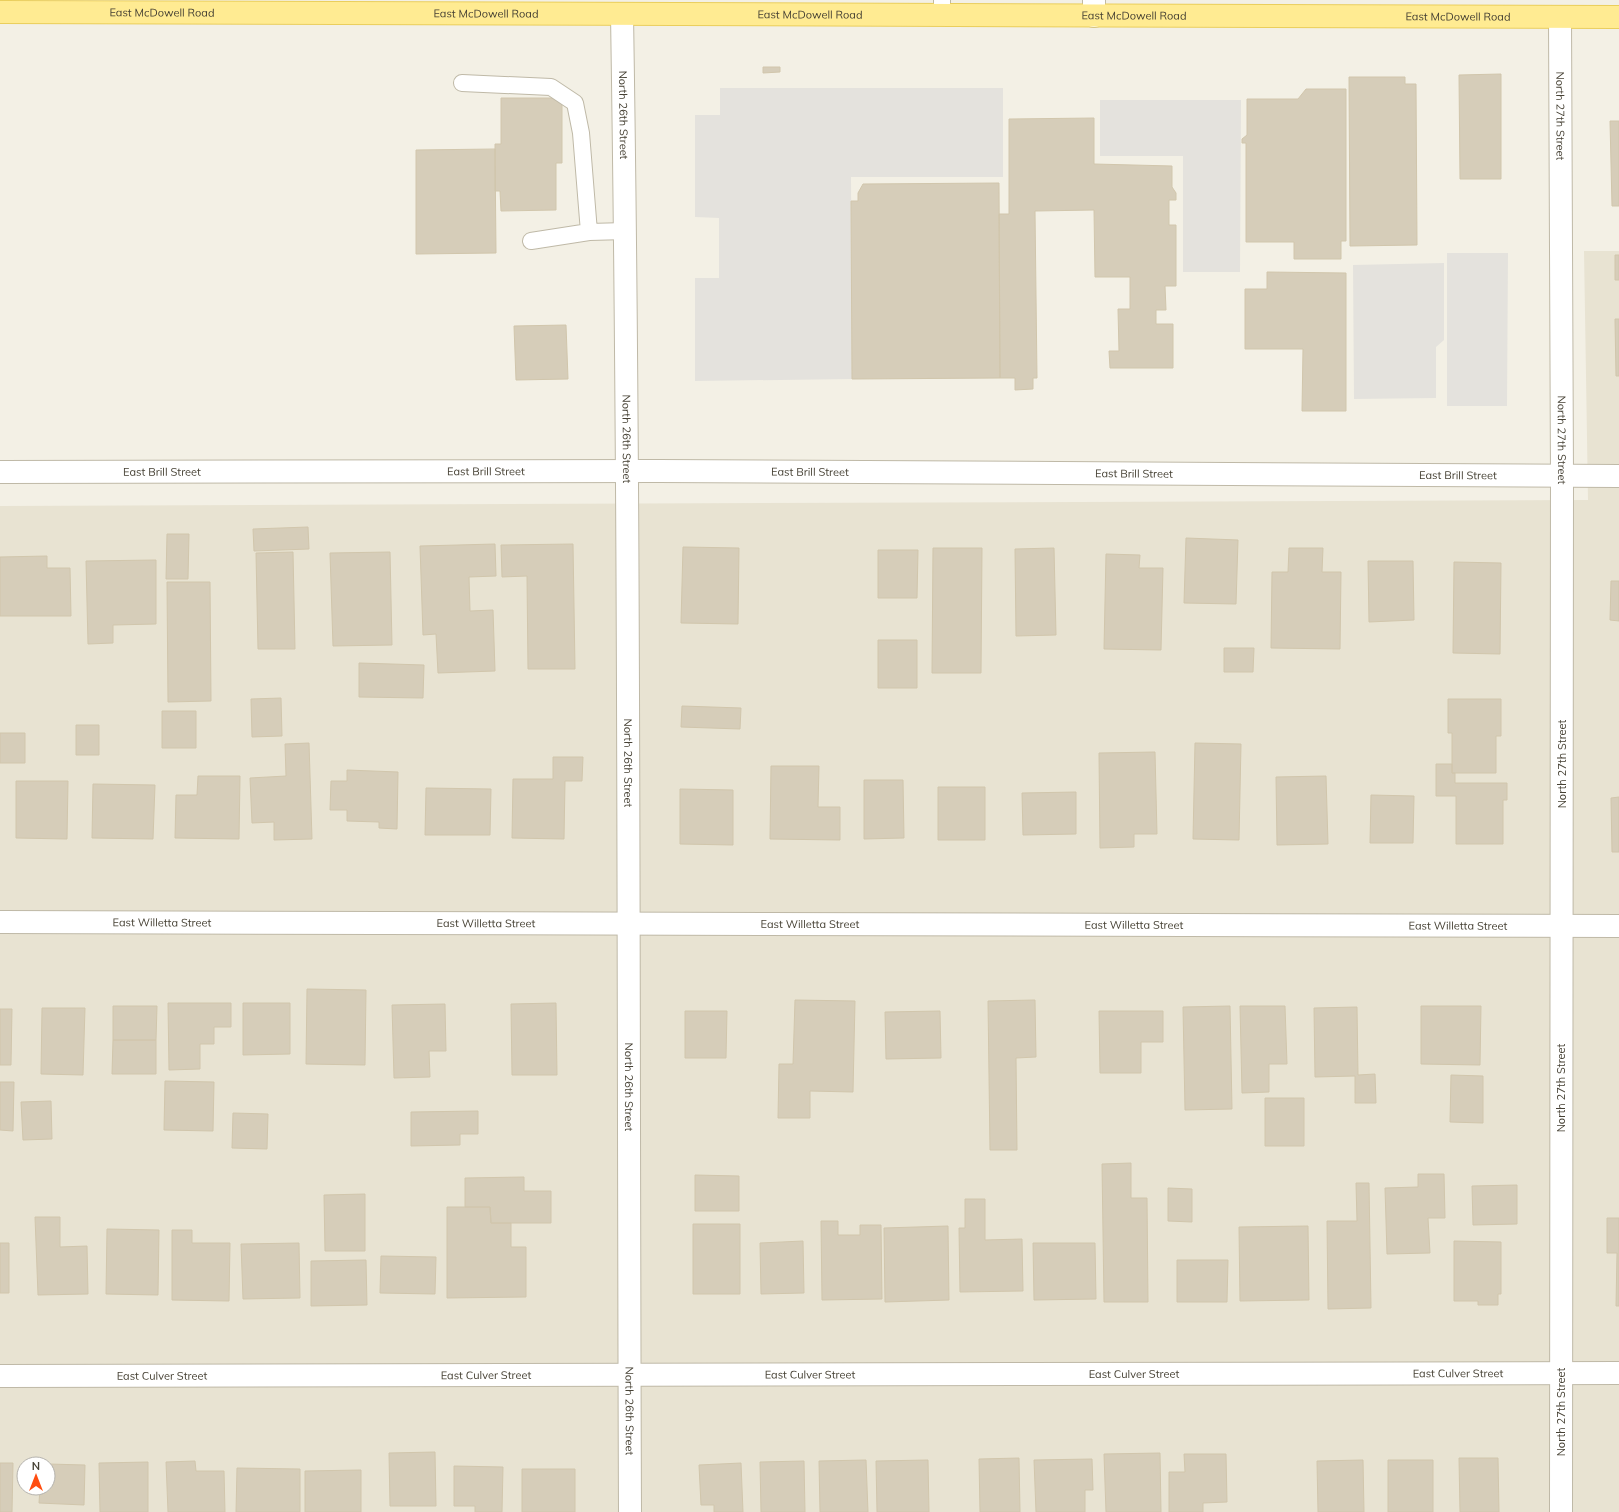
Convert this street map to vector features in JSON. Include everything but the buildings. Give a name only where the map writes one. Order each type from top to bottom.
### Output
[{"type":"main road","name":"East McDowell Road","points":[[0,12],[315,7],[622,14],[942,8],[1094,8],[1619,17]]},
{"type":"street","name":"North 26th Street","points":[[622,14],[628,471],[630,1512]]},
{"type":"street","name":"North 27th Street","points":[[1560,17],[1562,477],[1561,1512]]},
{"type":"street","name":"East Brill Street","points":[[0,472],[628,471],[1562,477],[1619,476]]},
{"type":"street","name":"East Willetta Street","points":[[0,922],[1619,926]]},
{"type":"street","name":"East Culver Street","points":[[0,1376],[1619,1373]]},
{"type":"lane","points":[[462,83],[551,87],[574,103],[581,133],[589,232]]},
{"type":"lane","points":[[532,241],[589,232],[626,231]]},
{"type":"shaded area","points":[[720,88],[1003,88],[1003,177],[851,177],[852,379],[695,381],[695,278],[719,278],[719,218],[695,217],[695,115],[720,115]]},
{"type":"shaded area","points":[[1100,100],[1241,100],[1240,272],[1183,272],[1183,156],[1100,156]]},
{"type":"shaded area","points":[[1584,251],[1619,251],[1619,1512],[0,1512],[0,506],[1588,500]]},
{"type":"shaded area","points":[[1447,253],[1508,253],[1507,406],[1447,406]]},
{"type":"shaded area","points":[[1444,263],[1444,340],[1436,347],[1436,398],[1354,399],[1353,265]]}]
